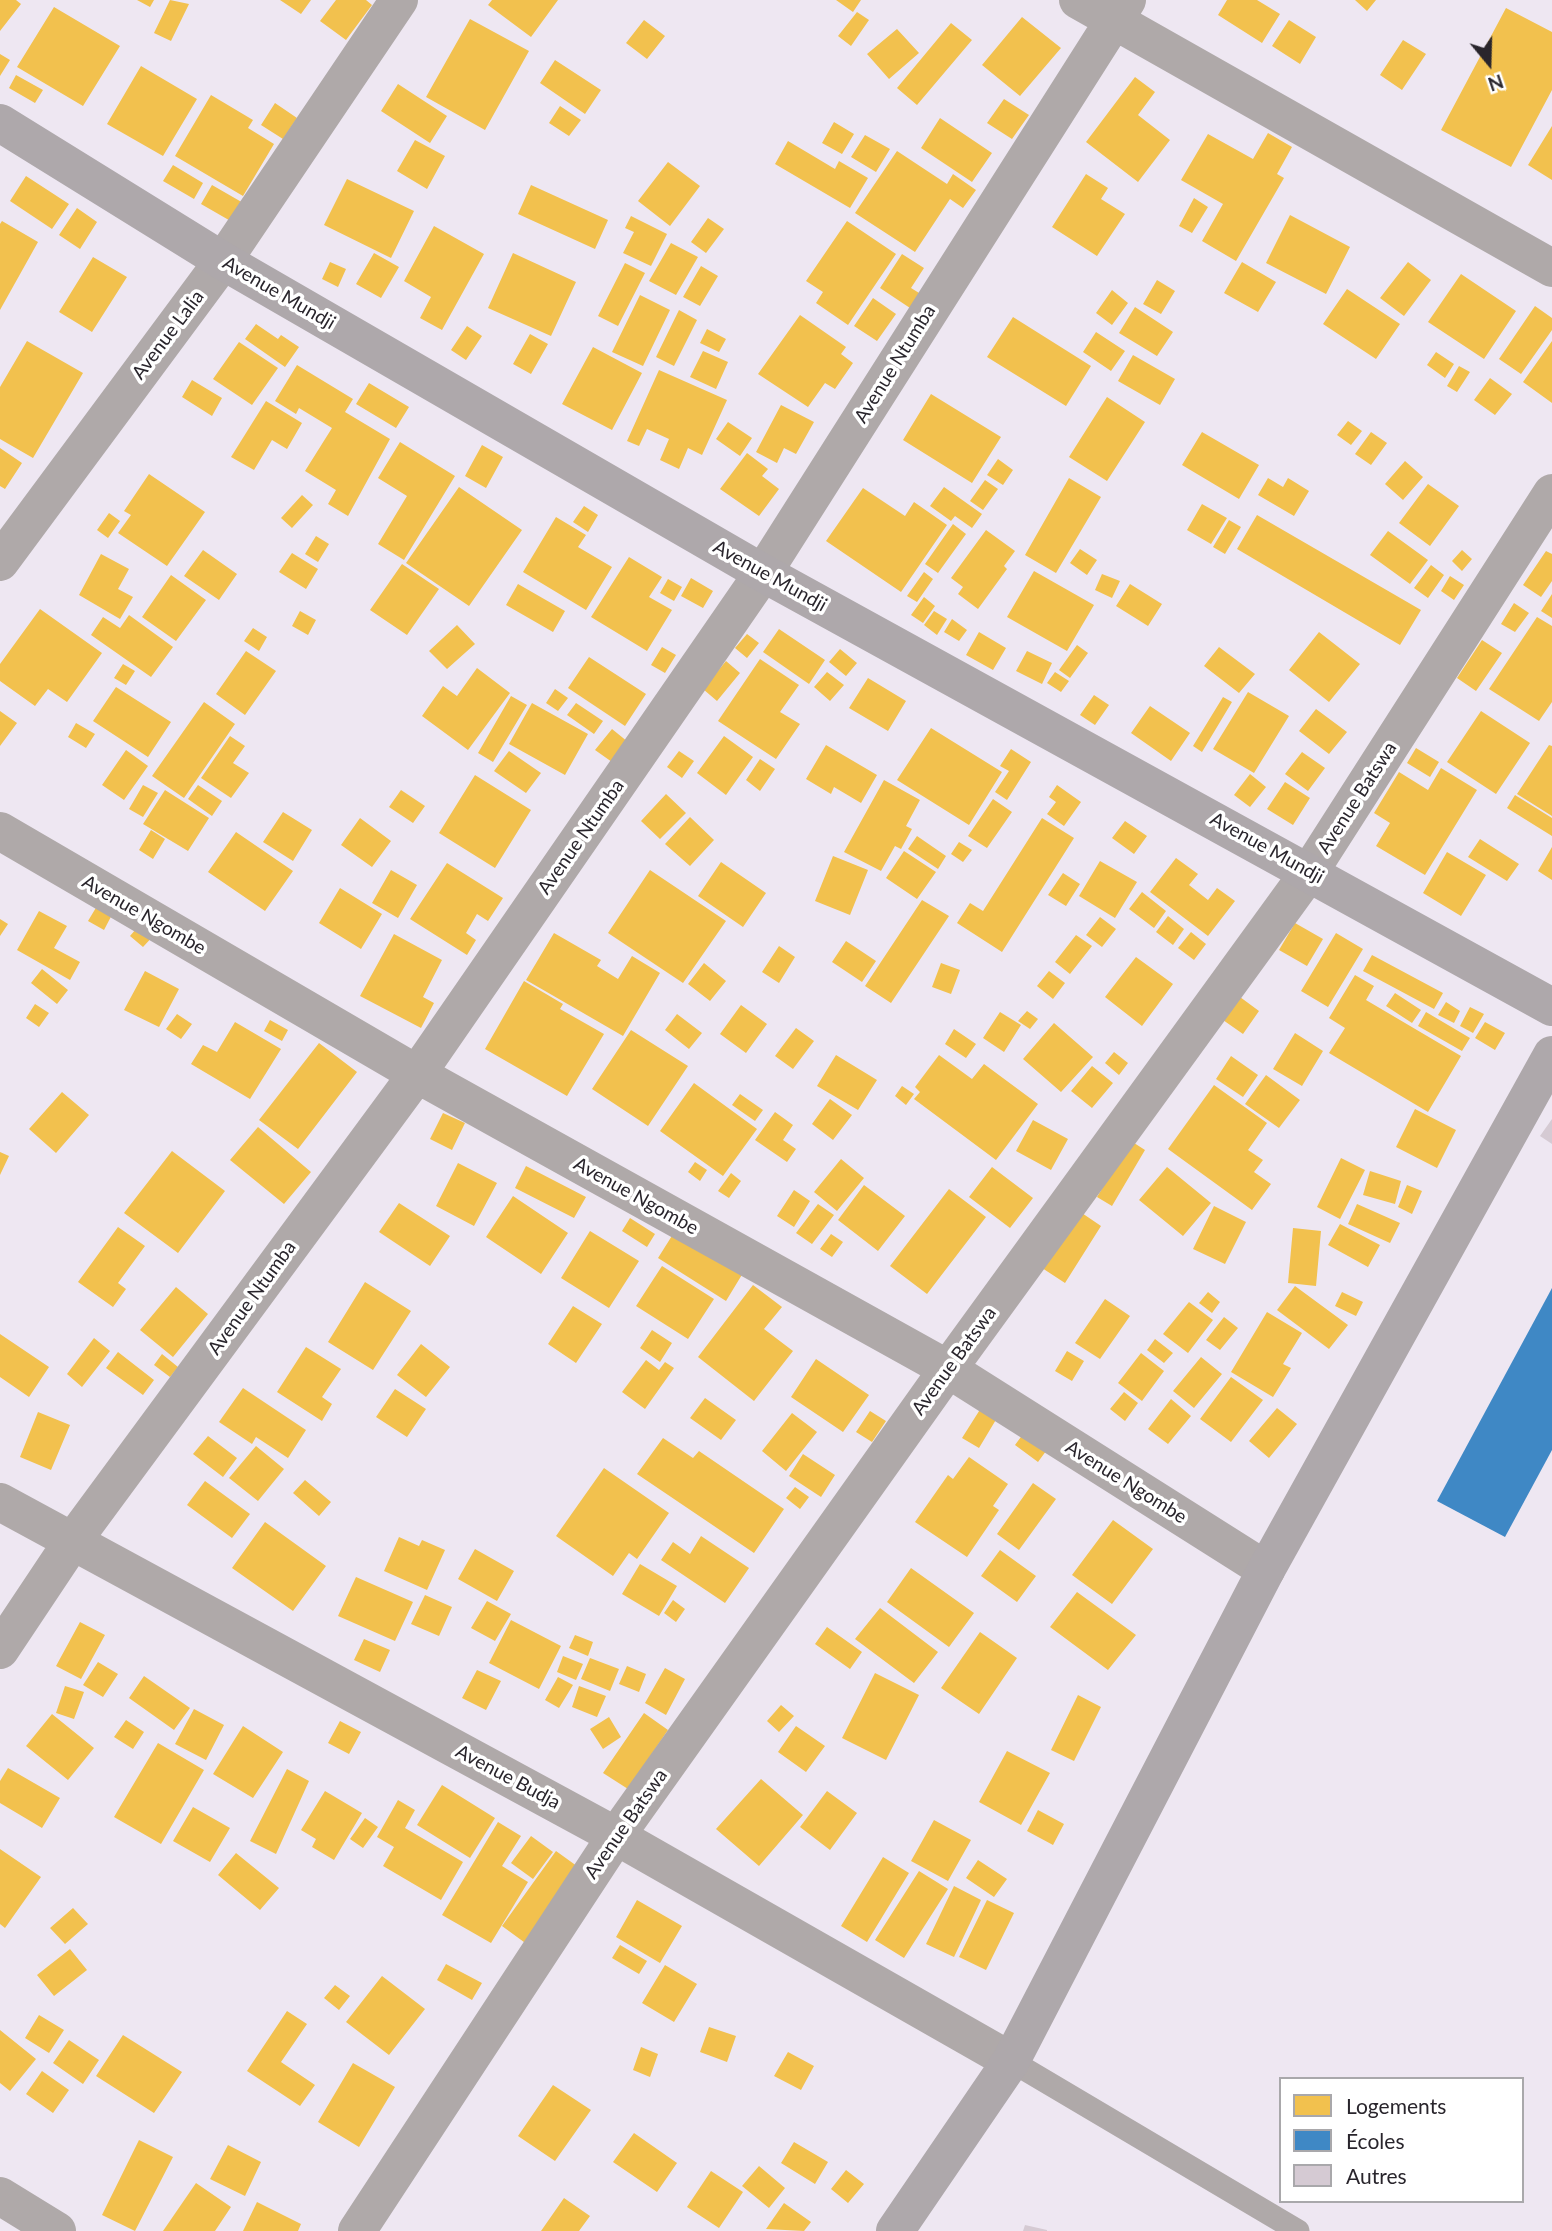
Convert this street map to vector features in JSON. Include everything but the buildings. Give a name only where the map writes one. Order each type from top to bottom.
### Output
[{"type":"street","name":"Avenue Lalia","points":[[0,562],[223,261],[399,0]]},
{"type":"street","points":[[1079,0],[1120,10],[1552,268]]},
{"type":"street","name":"Avenue Ntumba","points":[[0,1650],[72,1542],[417,1074],[763,573],[1120,10]]},
{"type":"street","name":"Avenue Mundji","points":[[0,123],[223,261],[763,573],[1310,871],[1552,1007]]},
{"type":"street","name":"Avenue Batswa","points":[[357,2231],[616,1836],[948,1370],[1310,871],[1552,493]]},
{"type":"street","name":"Avenue Ngombe","points":[[0,831],[417,1074],[948,1370],[1266,1570]]},
{"type":"street","points":[[895,2231],[1011,2061],[1266,1570],[1552,1055]]},
{"type":"street","name":"Avenue Budja","points":[[0,1502],[616,1836],[1011,2061]]},
{"type":"street","points":[[0,2196],[57,2231]]},
{"type":"lane","points":[[1011,2061],[1298,2231]]}]
